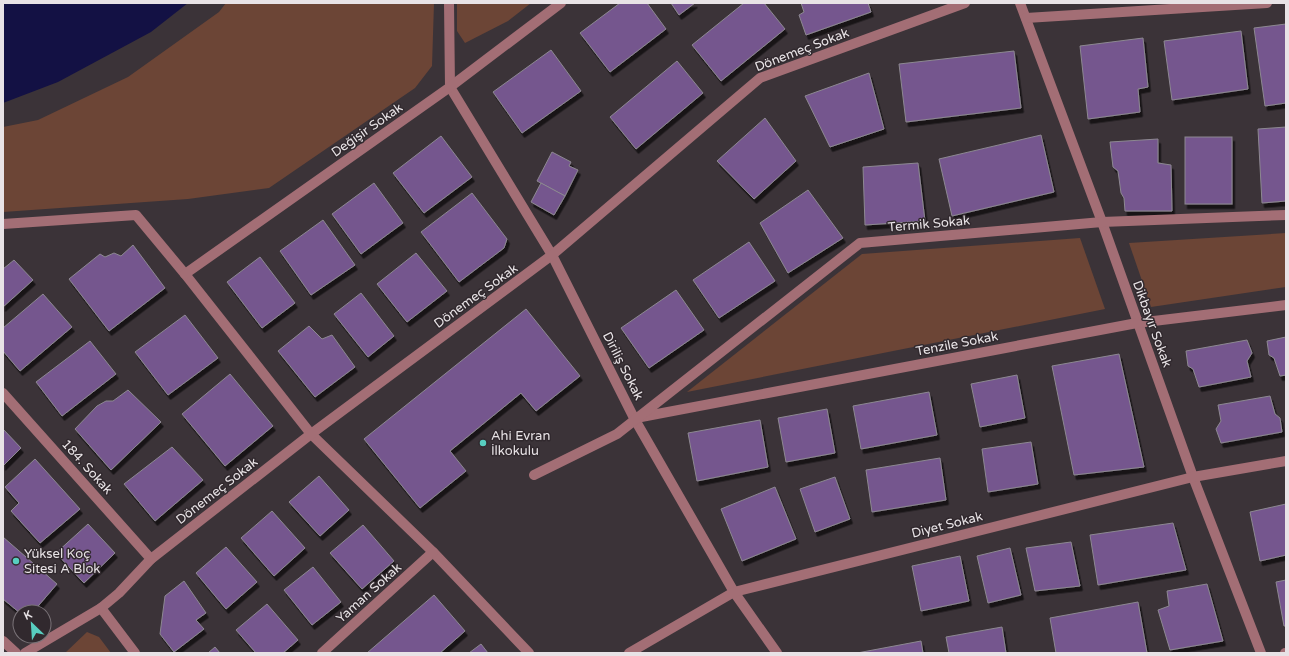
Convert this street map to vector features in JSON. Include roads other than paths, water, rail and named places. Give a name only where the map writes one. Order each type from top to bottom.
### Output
[{"type":"street","points":[[449,3],[450,87]]},
{"type":"street","name":"Değişir Sokak","points":[[185,274],[450,87],[561,3]]},
{"type":"street","name":"Dönemeç Sokak","points":[[24,653],[101,608],[151,560],[311,434],[552,255],[760,78],[965,3]]},
{"type":"street","name":"Dikbayır Sokak","points":[[1020,3],[1102,222],[1193,477],[1261,653]]},
{"type":"street","points":[[1026,18],[1267,3]]},
{"type":"street","name":"Diriliş Sokak","points":[[450,87],[552,255],[634,418],[734,592],[778,653]]},
{"type":"street","points":[[3,224],[136,215],[185,274],[311,434],[433,552],[529,653]]},
{"type":"street","name":"Termik Sokak","points":[[534,475],[617,434],[634,418],[860,242],[1102,222],[1286,215]]},
{"type":"street","name":"Tenzile Sokak","points":[[634,418],[1137,323],[1286,305]]},
{"type":"street","name":"184. Sokak","points":[[3,393],[151,560]]},
{"type":"street","name":"Diyet Sokak","points":[[629,653],[734,592],[1193,477],[1286,461]]},
{"type":"street","name":"Yaman Sokak","points":[[322,653],[433,552]]},
{"type":"street","points":[[101,608],[135,653]]},
{"type":"street","points":[[3,641],[16,653]]},
{"type":"place","name":"Ahi Evran İlkokulu","points":[[483,443]]},
{"type":"place","name":"Yüksel Koç Sitesi A Blok","points":[[16,561]]}]
